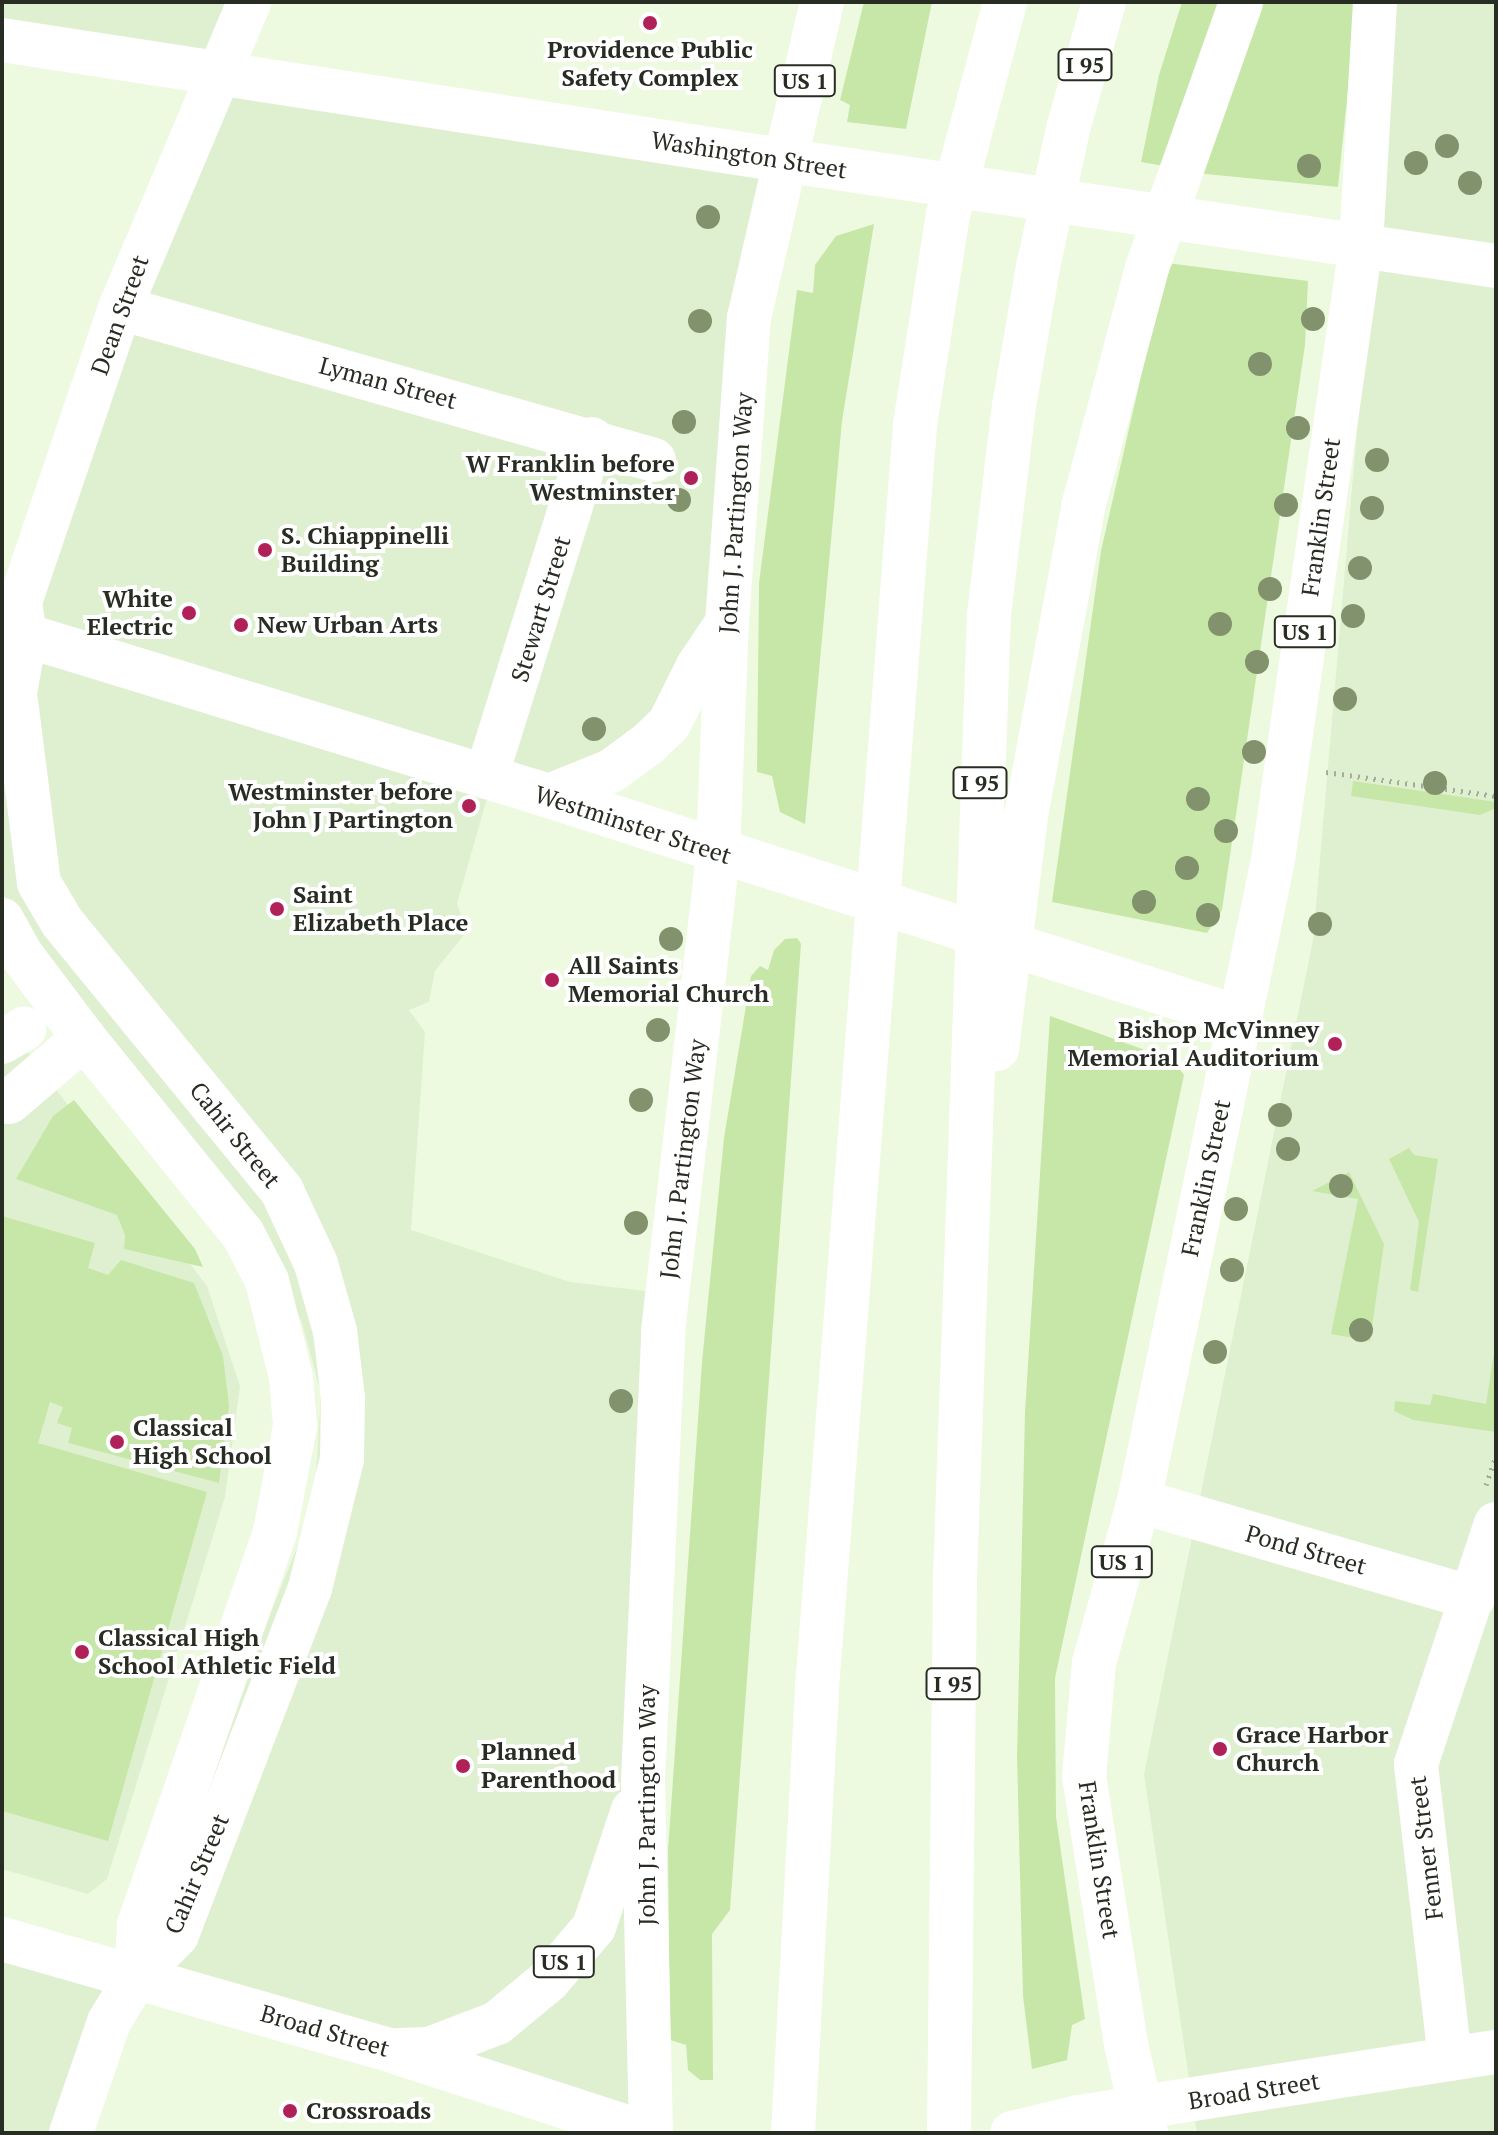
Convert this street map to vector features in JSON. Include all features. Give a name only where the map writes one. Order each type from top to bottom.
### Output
[{"type":"main road","name":"Dean Street","points":[[10,634],[120,308],[249,2]]},
{"type":"main road","name":"John J. Partington Way","points":[[648,2133],[643,1780],[663,1331],[718,853],[727,623],[749,318],[789,161],[822,2]]},
{"type":"main road","points":[[793,2133],[819,1660],[915,425],[948,215],[1005,2]]},
{"type":"main road","name":"I 95","points":[[949,2133],[955,1578],[980,772],[992,586],[1038,267],[1068,129],[1104,2]]},
{"type":"main road","points":[[965,1302],[1026,816],[1067,580],[1147,268],[1241,2]]},
{"type":"main road","name":"Franklin Street","points":[[1144,2121],[1084,1777],[1094,1663],[1139,1501],[1273,860],[1361,245],[1375,2]]},
{"type":"main road","name":"Washington Street","points":[[2,40],[217,76],[864,174],[1496,266]]},
{"type":"main road","name":"Lyman Street","points":[[120,308],[592,439],[654,460]]},
{"type":"main road","name":"Stewart Street","points":[[486,777],[592,439]]},
{"type":"main road","points":[[549,796],[611,771],[669,724],[698,666],[727,623]]},
{"type":"main road","name":"Westminster Street","points":[[10,634],[549,796],[1135,988],[1240,1018]]},
{"type":"main road","name":"Cahir Street","points":[[10,634],[39,883],[62,922],[282,1191],[316,1264],[335,1331],[343,1398],[342,1459],[310,1588],[177,1935],[136,1977]]},
{"type":"main road","name":"Cahir Street","points":[[2,750],[16,701]]},
{"type":"main road","name":"Cahir Street","points":[[2,920],[20,953],[84,1038],[243,1234],[267,1281],[281,1326],[295,1426],[275,1532],[139,1924],[136,1977]]},
{"type":"main road","points":[[9,1102],[84,1038]]},
{"type":"main road","name":"Pond Street","points":[[1139,1501],[1473,1598]]},
{"type":"main road","name":"Fenner Street","points":[[1450,2059],[1416,1764],[1496,1524]]},
{"type":"main road","name":"US 1","points":[[392,2051],[429,2049],[497,2023],[548,1981],[594,1927],[643,1780]]},
{"type":"main road","name":"Broad Street","points":[[2,1939],[392,2051],[648,2133]]},
{"type":"main road","points":[[71,2133],[109,2022],[136,1977]]},
{"type":"main road","name":"Broad Street","points":[[1012,2133],[1079,2117],[1144,2121],[1496,2052]]},
{"type":"path","points":[[1325,772],[1496,796]]},
{"type":"shaded area","points":[[2,2],[250,2],[226,63],[784,166],[733,626],[643,743],[487,798],[457,904],[467,931],[435,971],[429,1002],[409,1010],[425,1032],[411,1230],[570,1282],[663,1293],[637,2117],[122,1987],[68,2133],[2,2133],[2,1953],[121,1987],[314,1505],[321,1393],[302,1323],[276,1266],[8,907],[2,888],[2,657],[212,93],[2,50]]},
{"type":"shaded area","points":[[1394,2],[1496,2],[1496,2133],[1197,2133],[1144,1774],[1313,940]]},
{"type":"shaded area","name":"Classical High School","points":[[2,1019],[207,1286],[240,1386],[225,1497],[107,1879],[88,1894],[2,1869]]},
{"type":"green space","points":[[864,2],[932,2],[906,129],[847,122],[850,105],[840,100]]},
{"type":"green space","points":[[1182,2],[1228,2],[1170,167],[1141,162],[1159,75]]},
{"type":"green space","points":[[1260,2],[1357,2],[1338,187],[1196,173]]},
{"type":"green space","points":[[874,224],[842,421],[805,824],[780,812],[772,776],[757,772],[759,583],[797,290],[813,293],[815,265],[836,236]]},
{"type":"green space","points":[[1167,263],[1308,281],[1305,345],[1222,910],[1207,933],[1052,902],[1101,551]]},
{"type":"green space","points":[[1353,781],[1496,802],[1496,808],[1480,815],[1351,796]]},
{"type":"green space","points":[[797,938],[801,944],[730,1910],[712,1934],[713,2080],[700,2080],[688,2070],[686,2045],[670,2040],[668,1851],[702,1362],[724,1138],[751,976],[760,966],[768,970],[774,950],[785,939]]},
{"type":"green space","points":[[1050,1016],[1173,1060],[1184,1075],[1055,1678],[1056,1817],[1085,2019],[1072,2025],[1067,2060],[1032,2069],[1023,1996],[1017,1756],[1025,1412]]},
{"type":"green space","points":[[74,1100],[195,1249],[203,1267],[124,1249],[125,1235],[117,1215],[16,1179],[53,1116]]},
{"type":"green space","points":[[1409,1148],[1414,1155],[1438,1159],[1418,1292],[1410,1290],[1419,1222],[1389,1159]]},
{"type":"green space","points":[[1349,1172],[1384,1244],[1370,1341],[1331,1334],[1358,1199],[1312,1191]]},
{"type":"green space","name":"Classical High School","points":[[2,1216],[95,1243],[88,1268],[108,1275],[121,1260],[194,1283],[223,1356],[229,1406],[219,1483],[68,1443],[72,1428],[57,1423],[63,1407],[50,1402],[38,1443],[207,1492],[108,1841],[2,1811]]},
{"type":"green space","points":[[1496,1340],[1496,1432],[1413,1420],[1394,1411],[1395,1401],[1430,1405],[1433,1394],[1486,1404]]},
{"type":"place","name":"Providence Public Safety Complex","points":[[650,23]]},
{"type":"place","name":"W Franklin before Westminster","points":[[691,478]]},
{"type":"place","name":"S. Chiappinelli Building","points":[[265,550]]},
{"type":"place","name":"White Electric","points":[[189,613]]},
{"type":"place","name":"New Urban Arts","points":[[241,625]]},
{"type":"place","name":"Westminster before John J Partington","points":[[469,806]]},
{"type":"place","name":"Saint Elizabeth Place","points":[[277,909]]},
{"type":"place","name":"All Saints Memorial Church","points":[[552,980]]},
{"type":"place","name":"Bishop McVinney Memorial Auditorium","points":[[1335,1044]]},
{"type":"place","name":"Classical High School","points":[[117,1442]]},
{"type":"place","name":"Classical High School Athletic Field","points":[[82,1652]]},
{"type":"place","name":"Grace Harbor Church","points":[[1220,1749]]},
{"type":"place","name":"Planned Parenthood","points":[[463,1766]]},
{"type":"place","name":"Crossroads","points":[[290,2111]]}]
